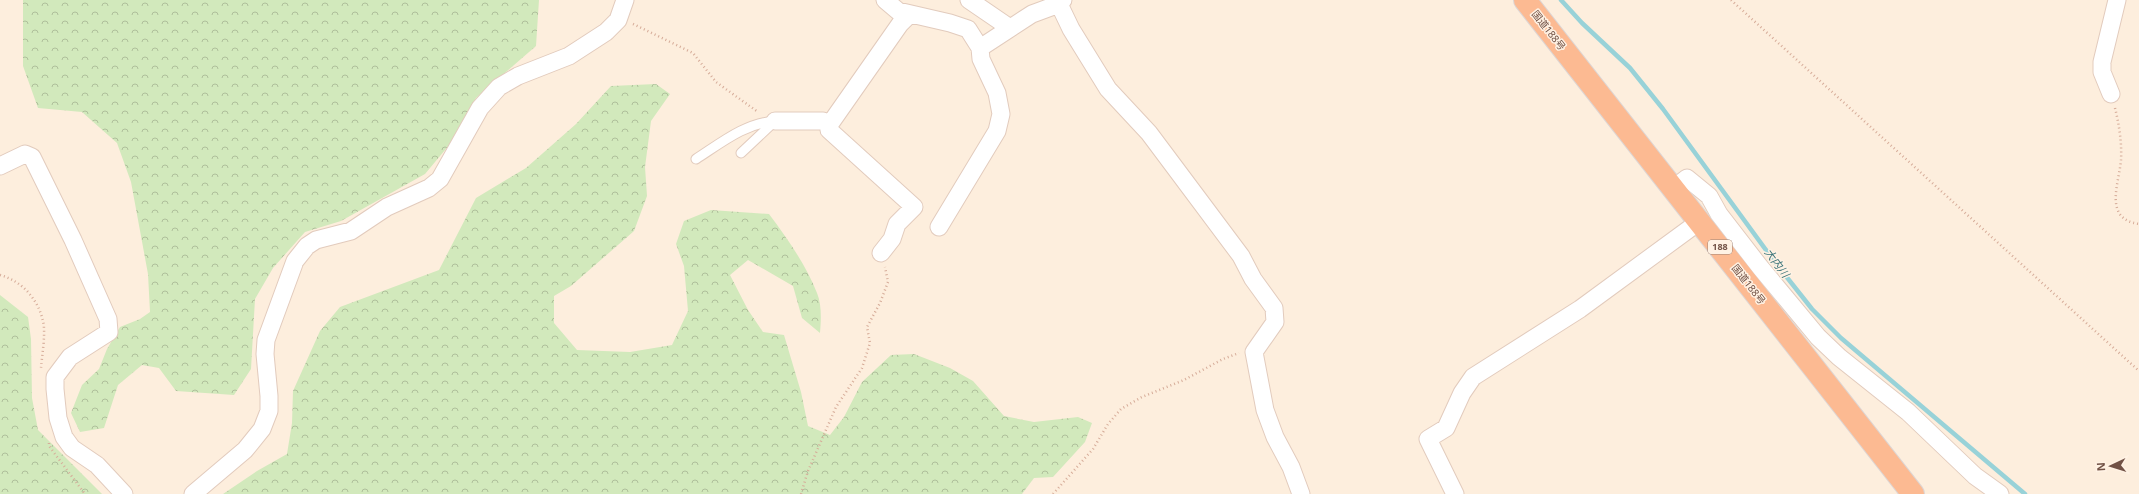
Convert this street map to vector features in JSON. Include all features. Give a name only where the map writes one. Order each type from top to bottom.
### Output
[{"type":"highway","name":"国道188号","points":[[1526,0],[1913,494]]},
{"type":"street","points":[[885,0],[898,11],[950,22],[968,29],[980,48],[981,59],[997,93],[1001,114],[997,131],[939,227]]},
{"type":"street","points":[[969,0],[1010,28]]},
{"type":"street","points":[[2111,94],[2102,72],[2102,62],[2117,0]]},
{"type":"street","points":[[980,48],[1032,14],[1061,2],[1071,29],[1108,89],[1149,133],[1241,256],[1253,279],[1274,308],[1275,322],[1254,352],[1265,410],[1275,437],[1291,467],[1301,494]]},
{"type":"street","points":[[193,494],[245,450],[262,429],[269,411],[265,354],[266,340],[295,261],[307,246],[316,240],[351,230],[387,207],[429,188],[440,179],[480,108],[499,87],[518,76],[569,56],[606,32],[623,8]]},
{"type":"street","points":[[881,253],[892,239],[897,224],[914,207],[840,142],[829,130],[830,124],[900,24],[910,14]]},
{"type":"street","points":[[776,121],[823,121],[830,124]]},
{"type":"street","points":[[0,166],[25,154],[32,157],[73,240],[108,319],[109,332],[70,357],[55,377],[55,390],[58,418],[64,437],[72,448],[97,465],[124,494]]},
{"type":"street","points":[[1674,188],[1687,178],[1709,196],[1719,214],[1760,267],[1818,337],[1839,358],[1908,412],[1975,476],[2000,494]]},
{"type":"street","points":[[1455,494],[1428,439],[1446,428],[1462,393],[1473,377],[1580,309],[1700,221]]},
{"type":"lane","points":[[741,153],[776,121]]},
{"type":"lane","points":[[696,159],[746,127],[764,122],[776,121]]},
{"type":"path","points":[[1731,0],[2139,371]]},
{"type":"path","points":[[623,8],[693,53],[698,62],[716,82],[762,115],[776,121]]},
{"type":"path","points":[[2111,94],[2121,144],[2121,160],[2116,192],[2116,205],[2120,216],[2126,220],[2139,224]]},
{"type":"path","points":[[801,494],[808,471],[836,407],[862,368],[866,356],[870,343],[867,327],[880,303],[888,282],[881,253]]},
{"type":"path","points":[[1053,494],[1093,449],[1108,424],[1121,409],[1142,397],[1184,380],[1222,359],[1238,353],[1254,352]]},
{"type":"green space","points":[[23,0],[539,0],[536,46],[476,98],[450,144],[425,174],[341,221],[305,232],[273,268],[255,299],[251,369],[234,395],[176,391],[159,368],[142,365],[118,385],[104,428],[80,432],[71,413],[82,385],[99,369],[107,349],[120,327],[140,319],[150,312],[148,274],[131,182],[117,143],[82,112],[38,108],[23,66]]},
{"type":"green space","points":[[656,84],[670,94],[651,121],[645,167],[647,196],[634,231],[571,286],[554,296],[554,323],[577,350],[630,352],[672,345],[688,311],[684,266],[676,244],[684,221],[711,210],[769,214],[802,262],[813,283],[819,298],[821,318],[820,333],[802,318],[793,286],[748,260],[730,275],[748,310],[763,332],[784,335],[801,392],[808,426],[830,435],[844,417],[862,382],[891,355],[914,354],[950,368],[973,381],[1004,416],[1034,422],[1078,417],[1092,423],[1085,442],[1053,477],[1034,478],[1022,494],[223,494],[257,471],[287,454],[292,423],[293,391],[320,331],[340,307],[439,270],[476,198],[526,168],[576,124],[611,86]]},
{"type":"green space","points":[[0,295],[28,317],[31,339],[32,398],[38,430],[102,494],[0,494]]},
{"type":"waterway","name":"大内川","points":[[1561,0],[1582,23],[1630,68],[1663,109],[1774,261],[1812,309],[1841,338],[2025,494]]}]
